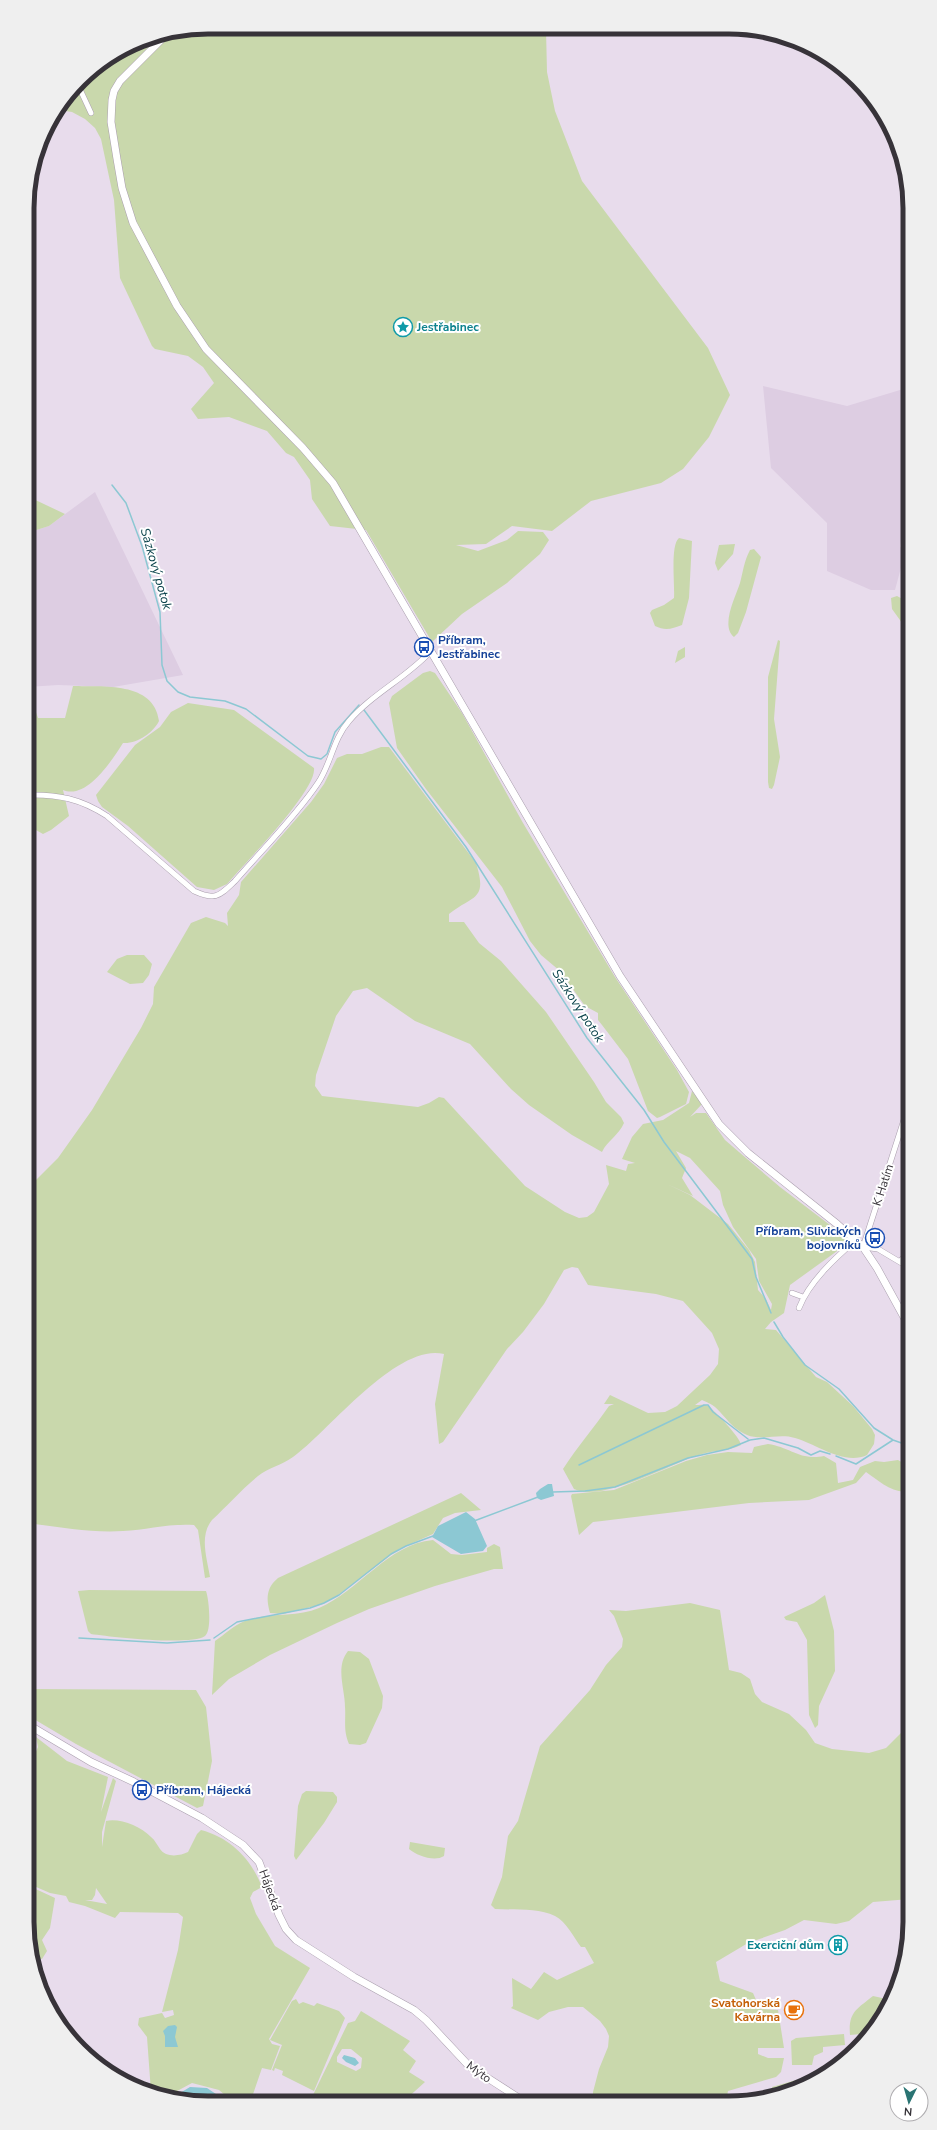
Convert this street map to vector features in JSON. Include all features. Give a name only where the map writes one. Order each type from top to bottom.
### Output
[{"type":"street","points":[[160,41],[120,81],[114,91],[112,100],[111,122],[122,188],[133,222],[177,306],[206,349],[303,448],[333,483],[620,976],[719,1124],[748,1153],[838,1224],[863,1247],[877,1268],[903,1315]]},
{"type":"street","points":[[80,90],[91,113]]},
{"type":"street","points":[[34,795],[62,796],[91,806],[107,816],[194,891],[207,897],[214,897],[221,894],[235,881],[311,793],[325,770],[339,735],[347,722],[367,702],[417,665],[430,652]]},
{"type":"street","name":"K Hatím","points":[[863,1247],[903,1123]]},
{"type":"street","points":[[799,1308],[803,1297],[838,1255],[856,1240]]},
{"type":"street","points":[[863,1247],[878,1249],[903,1264]]},
{"type":"street","points":[[900,1262],[903,1259]]},
{"type":"street","points":[[792,1293],[803,1297]]},
{"type":"street","name":"Hájecká","points":[[34,1728],[80,1755],[202,1818],[243,1845],[259,1862],[279,1915],[286,1929],[296,1940],[354,1977],[414,2010],[440,2034]]},
{"type":"street","name":"Mýto","points":[[440,2034],[469,2066],[516,2096]]},
{"type":"shaded area","points":[[763,386],[847,406],[903,389],[903,538],[901,540],[900,547],[903,548],[903,560],[895,590],[871,590],[827,571],[827,523],[771,468]]},
{"type":"shaded area","points":[[95,492],[183,675],[113,687],[58,685],[34,687],[34,531],[49,526]]},
{"type":"green space","points":[[546,34],[547,72],[555,111],[582,181],[708,348],[730,395],[709,437],[683,469],[661,483],[591,501],[552,531],[512,526],[486,544],[456,545],[478,551],[507,540],[518,531],[543,532],[549,540],[540,554],[507,583],[462,614],[432,642],[366,530],[330,526],[312,499],[310,480],[294,457],[286,453],[267,431],[229,417],[198,419],[191,409],[214,383],[203,367],[188,356],[155,349],[152,346],[120,278],[114,200],[101,139],[95,128],[85,119],[72,112],[63,111],[77,93],[93,77],[111,63],[141,47],[185,35]]},
{"type":"green space","points":[[34,499],[65,514],[49,526],[34,531]]},
{"type":"green space","points":[[679,538],[692,541],[689,598],[682,625],[662,629],[655,626],[650,613],[652,610],[664,605],[674,598],[674,557],[676,542]]},
{"type":"green space","points":[[735,544],[733,554],[718,571],[715,563],[719,545]]},
{"type":"green space","points":[[754,549],[761,557],[746,612],[738,633],[734,637],[728,626],[730,611],[740,583],[746,558],[750,550]]},
{"type":"green space","points":[[897,596],[903,599],[903,624],[892,609],[891,598]]},
{"type":"green space","points":[[778,640],[780,641],[774,719],[780,757],[772,789],[769,788],[768,782],[768,677]]},
{"type":"green space","points":[[685,647],[685,657],[675,663],[678,651]]},
{"type":"green space","points":[[430,671],[435,673],[462,713],[523,823],[615,977],[677,1070],[689,1092],[686,1104],[657,1118],[648,1111],[628,1059],[598,1020],[598,1013],[585,1006],[560,971],[541,955],[530,941],[502,887],[426,789],[397,748],[389,703],[392,696],[423,673]]},
{"type":"green space","points":[[73,686],[98,686],[125,689],[148,699],[155,708],[159,721],[153,730],[144,737],[134,742],[123,743],[106,768],[90,784],[72,792],[63,790],[69,816],[51,830],[43,834],[34,829],[34,707],[38,718],[65,718]]},
{"type":"green space","points":[[188,703],[234,710],[314,768],[312,778],[304,793],[278,827],[227,884],[214,890],[197,887],[128,826],[102,807],[96,795],[135,745],[160,727],[171,712]]},
{"type":"green space","points":[[381,747],[389,747],[476,863],[480,884],[479,891],[471,900],[449,914],[449,922],[464,922],[479,943],[501,961],[546,1012],[606,1102],[621,1117],[624,1123],[602,1152],[572,1135],[529,1105],[511,1089],[470,1044],[415,1021],[367,988],[353,991],[336,1016],[316,1075],[315,1086],[322,1096],[418,1107],[439,1097],[444,1098],[525,1186],[565,1212],[579,1218],[587,1217],[594,1212],[609,1184],[606,1165],[626,1171],[628,1164],[635,1163],[622,1159],[632,1137],[643,1124],[663,1120],[689,1103],[692,1091],[702,1104],[690,1117],[696,1113],[706,1113],[725,1140],[780,1187],[851,1241],[790,1285],[784,1313],[771,1322],[765,1329],[776,1330],[816,1377],[827,1382],[853,1406],[872,1429],[875,1435],[874,1444],[867,1455],[858,1458],[849,1458],[831,1453],[795,1438],[783,1436],[753,1437],[747,1435],[733,1426],[714,1406],[702,1400],[695,1405],[708,1406],[732,1431],[740,1441],[741,1445],[702,1454],[637,1480],[602,1491],[587,1492],[574,1489],[563,1469],[609,1406],[614,1404],[604,1404],[610,1395],[648,1413],[665,1412],[677,1406],[710,1375],[718,1364],[719,1349],[712,1333],[683,1301],[656,1294],[588,1285],[578,1268],[572,1267],[564,1270],[544,1304],[523,1332],[507,1349],[443,1442],[439,1444],[435,1404],[444,1354],[425,1354],[406,1362],[385,1375],[364,1392],[308,1445],[293,1457],[266,1471],[246,1486],[212,1520],[208,1526],[205,1540],[210,1577],[205,1578],[198,1530],[194,1525],[99,1531],[34,1524],[34,1182],[58,1158],[92,1110],[141,1028],[153,1004],[154,987],[191,923],[206,917],[225,923],[228,926],[227,913],[239,895],[241,882],[311,802],[324,784],[337,758],[347,754],[362,754]],"holes":[[[676,1151],[690,1158],[720,1191],[723,1205],[733,1227],[756,1259],[759,1281],[772,1304],[771,1310],[766,1299],[758,1290],[755,1262],[749,1250],[728,1224],[690,1195],[667,1184],[693,1196],[682,1178],[686,1168]]]},
{"type":"green space","points":[[127,955],[144,955],[152,964],[149,975],[143,983],[130,984],[107,972],[117,959]]},
{"type":"green space","points":[[768,1444],[808,1457],[824,1456],[836,1463],[838,1483],[853,1480],[860,1467],[875,1461],[884,1462],[898,1460],[903,1463],[903,1492],[886,1486],[866,1472],[856,1483],[809,1500],[749,1503],[593,1522],[579,1535],[571,1496],[572,1494],[614,1490],[686,1461],[707,1455],[728,1452],[752,1453],[754,1447]]},
{"type":"green space","points":[[461,1493],[481,1510],[455,1513],[443,1518],[433,1534],[399,1549],[338,1595],[323,1604],[283,1614],[270,1613],[268,1594],[271,1586],[278,1578]]},
{"type":"green space","points":[[433,1540],[451,1554],[462,1555],[487,1552],[487,1548],[494,1544],[500,1547],[503,1569],[494,1569],[435,1586],[369,1609],[270,1655],[229,1679],[212,1695],[215,1641],[233,1628],[254,1618],[301,1613],[319,1608],[347,1591],[374,1569],[402,1550],[417,1543]]},
{"type":"green space","points":[[78,1591],[206,1591],[209,1628],[205,1636],[197,1639],[168,1641],[132,1639],[91,1634],[88,1631]]},
{"type":"green space","points":[[825,1595],[834,1631],[835,1671],[819,1706],[818,1725],[815,1728],[809,1715],[807,1640],[797,1622],[786,1620],[784,1617],[814,1603]]},
{"type":"green space","points":[[690,1603],[720,1610],[729,1670],[741,1673],[750,1679],[755,1694],[762,1702],[789,1714],[806,1730],[815,1743],[832,1749],[869,1753],[886,1748],[903,1731],[903,1900],[873,1902],[849,1921],[836,1924],[804,1920],[785,1930],[748,1943],[716,1962],[720,1981],[753,1993],[760,2009],[778,2010],[784,2048],[758,2048],[758,2054],[768,2058],[784,2058],[781,2072],[776,2077],[728,2091],[727,2096],[593,2096],[599,2069],[608,2047],[609,2036],[600,2021],[583,2007],[568,2007],[549,2012],[538,2020],[511,2008],[513,2006],[512,1978],[531,1989],[544,1972],[557,1980],[594,1963],[585,1947],[581,1947],[559,1918],[548,1913],[534,1911],[495,1909],[491,1905],[502,1877],[508,1836],[518,1821],[540,1746],[590,1690],[606,1665],[622,1647],[623,1639],[614,1616],[609,1610],[626,1611]]},
{"type":"green space","points":[[348,1651],[360,1652],[369,1659],[383,1696],[382,1708],[366,1743],[360,1745],[349,1744],[345,1730],[345,1700],[341,1671],[344,1657]]},
{"type":"green space","points":[[34,1689],[196,1690],[206,1707],[212,1761],[203,1806],[197,1808],[76,1744],[34,1719]]},
{"type":"green space","points":[[36,1737],[67,1761],[108,1777],[101,1812],[113,1778],[116,1781],[102,1832],[102,1847],[106,1821],[112,1820],[136,1826],[152,1838],[163,1852],[169,1855],[188,1852],[197,1834],[201,1830],[222,1838],[231,1844],[252,1867],[262,1887],[253,1892],[250,1898],[256,1914],[275,1946],[310,1968],[269,2039],[272,2044],[280,2046],[271,2070],[262,2068],[252,2096],[226,2096],[219,2090],[192,2083],[174,2093],[151,2086],[147,2037],[138,2025],[139,2018],[162,2013],[165,2018],[174,2015],[173,2010],[162,2012],[178,1950],[183,1917],[178,1913],[120,1912],[115,1918],[85,1906],[69,1902],[66,1896],[50,1893],[34,1886],[34,1756],[38,1747]],"holes":[[[96,1888],[107,1904],[85,1900],[92,1900],[95,1895]]]},
{"type":"green space","points":[[306,1791],[333,1792],[337,1797],[337,1802],[324,1823],[296,1860],[294,1856],[298,1806],[302,1794]]},
{"type":"green space","points":[[410,1842],[445,1848],[444,1856],[440,1858],[431,1858],[421,1856],[409,1849]]},
{"type":"green space","points":[[34,1888],[55,1898],[50,1928],[42,1940],[47,1951],[42,1959],[38,1958],[35,1945]]},
{"type":"green space","points":[[873,1996],[885,1999],[874,2019],[862,2034],[850,2035],[850,2021],[858,2008]]},
{"type":"green space","points":[[296,1999],[299,2004],[303,2002],[314,2006],[317,2003],[339,2011],[345,2018],[314,2091],[282,2075],[283,2071],[275,2068],[274,2071],[272,2070],[282,2045],[270,2040],[292,2001]]},
{"type":"green space","points":[[361,2011],[410,2041],[403,2050],[416,2061],[409,2072],[425,2082],[410,2096],[313,2095],[348,2023],[355,2021]],"holes":[[[342,2049],[351,2049],[362,2058],[361,2068],[356,2071],[337,2062],[337,2057]]]},
{"type":"green space","points":[[844,2034],[845,2045],[823,2047],[823,2052],[814,2056],[812,2065],[792,2065],[791,2041],[796,2038]]},
{"type":"green space","points":[[803,2079],[785,2087],[775,2090],[772,2089],[772,2087]]},
{"type":"green space","points":[[759,2092],[763,2093],[747,2095]]},
{"type":"water","points":[[548,1484],[552,1484],[554,1496],[541,1500],[537,1498],[536,1493]]},
{"type":"water","points":[[466,1512],[475,1519],[487,1546],[483,1551],[461,1554],[432,1537],[438,1526]]},
{"type":"water","points":[[175,2025],[177,2027],[175,2037],[178,2047],[165,2047],[165,2036],[163,2031],[168,2026]]},
{"type":"water","points":[[344,2055],[355,2058],[359,2063],[355,2066],[346,2062],[342,2058]]},
{"type":"water","points":[[190,2087],[207,2088],[219,2096],[196,2096],[179,2094]]},
{"type":"waterway","name":"Sázkový potok","points":[[112,485],[126,503],[142,546],[160,612],[162,665],[167,681],[178,692],[190,697],[225,701],[246,709],[308,756],[321,759],[327,754],[335,732],[359,705]]},
{"type":"waterway","name":"Sázkový potok","points":[[364,710],[466,847],[587,1038],[644,1110],[664,1142],[752,1259],[756,1277],[771,1313]]},
{"type":"waterway","name":"Sázkový potok","points":[[774,1322],[783,1337],[805,1365],[839,1389],[874,1428],[893,1440],[903,1444]]},
{"type":"waterway","points":[[579,1465],[704,1405],[708,1405],[713,1412],[748,1439]]},
{"type":"waterway","points":[[553,1492],[585,1491],[615,1487],[688,1458],[728,1449],[750,1440],[764,1438],[798,1448],[811,1455],[820,1451],[830,1454]]},
{"type":"waterway","points":[[836,1456],[856,1464],[893,1440]]},
{"type":"waterway","points":[[474,1521],[538,1497]]},
{"type":"waterway","points":[[214,1638],[237,1622],[310,1608],[324,1603],[339,1595],[391,1554],[406,1546],[433,1536]]},
{"type":"waterway","points":[[79,1638],[167,1643],[210,1640]]},
{"type":"place","name":"Jestřabinec","points":[[403,327]]},
{"type":"place","name":"Příbram, Jestřabinec","points":[[424,647]]},
{"type":"place","name":"Příbram, Slivických bojovníků","points":[[875,1238]]},
{"type":"place","name":"Příbram, Hájecká","points":[[142,1790]]},
{"type":"place","name":"Exerciční dům","points":[[838,1945]]},
{"type":"place","name":"Svatohorská Kavárna","points":[[794,2010]]}]
